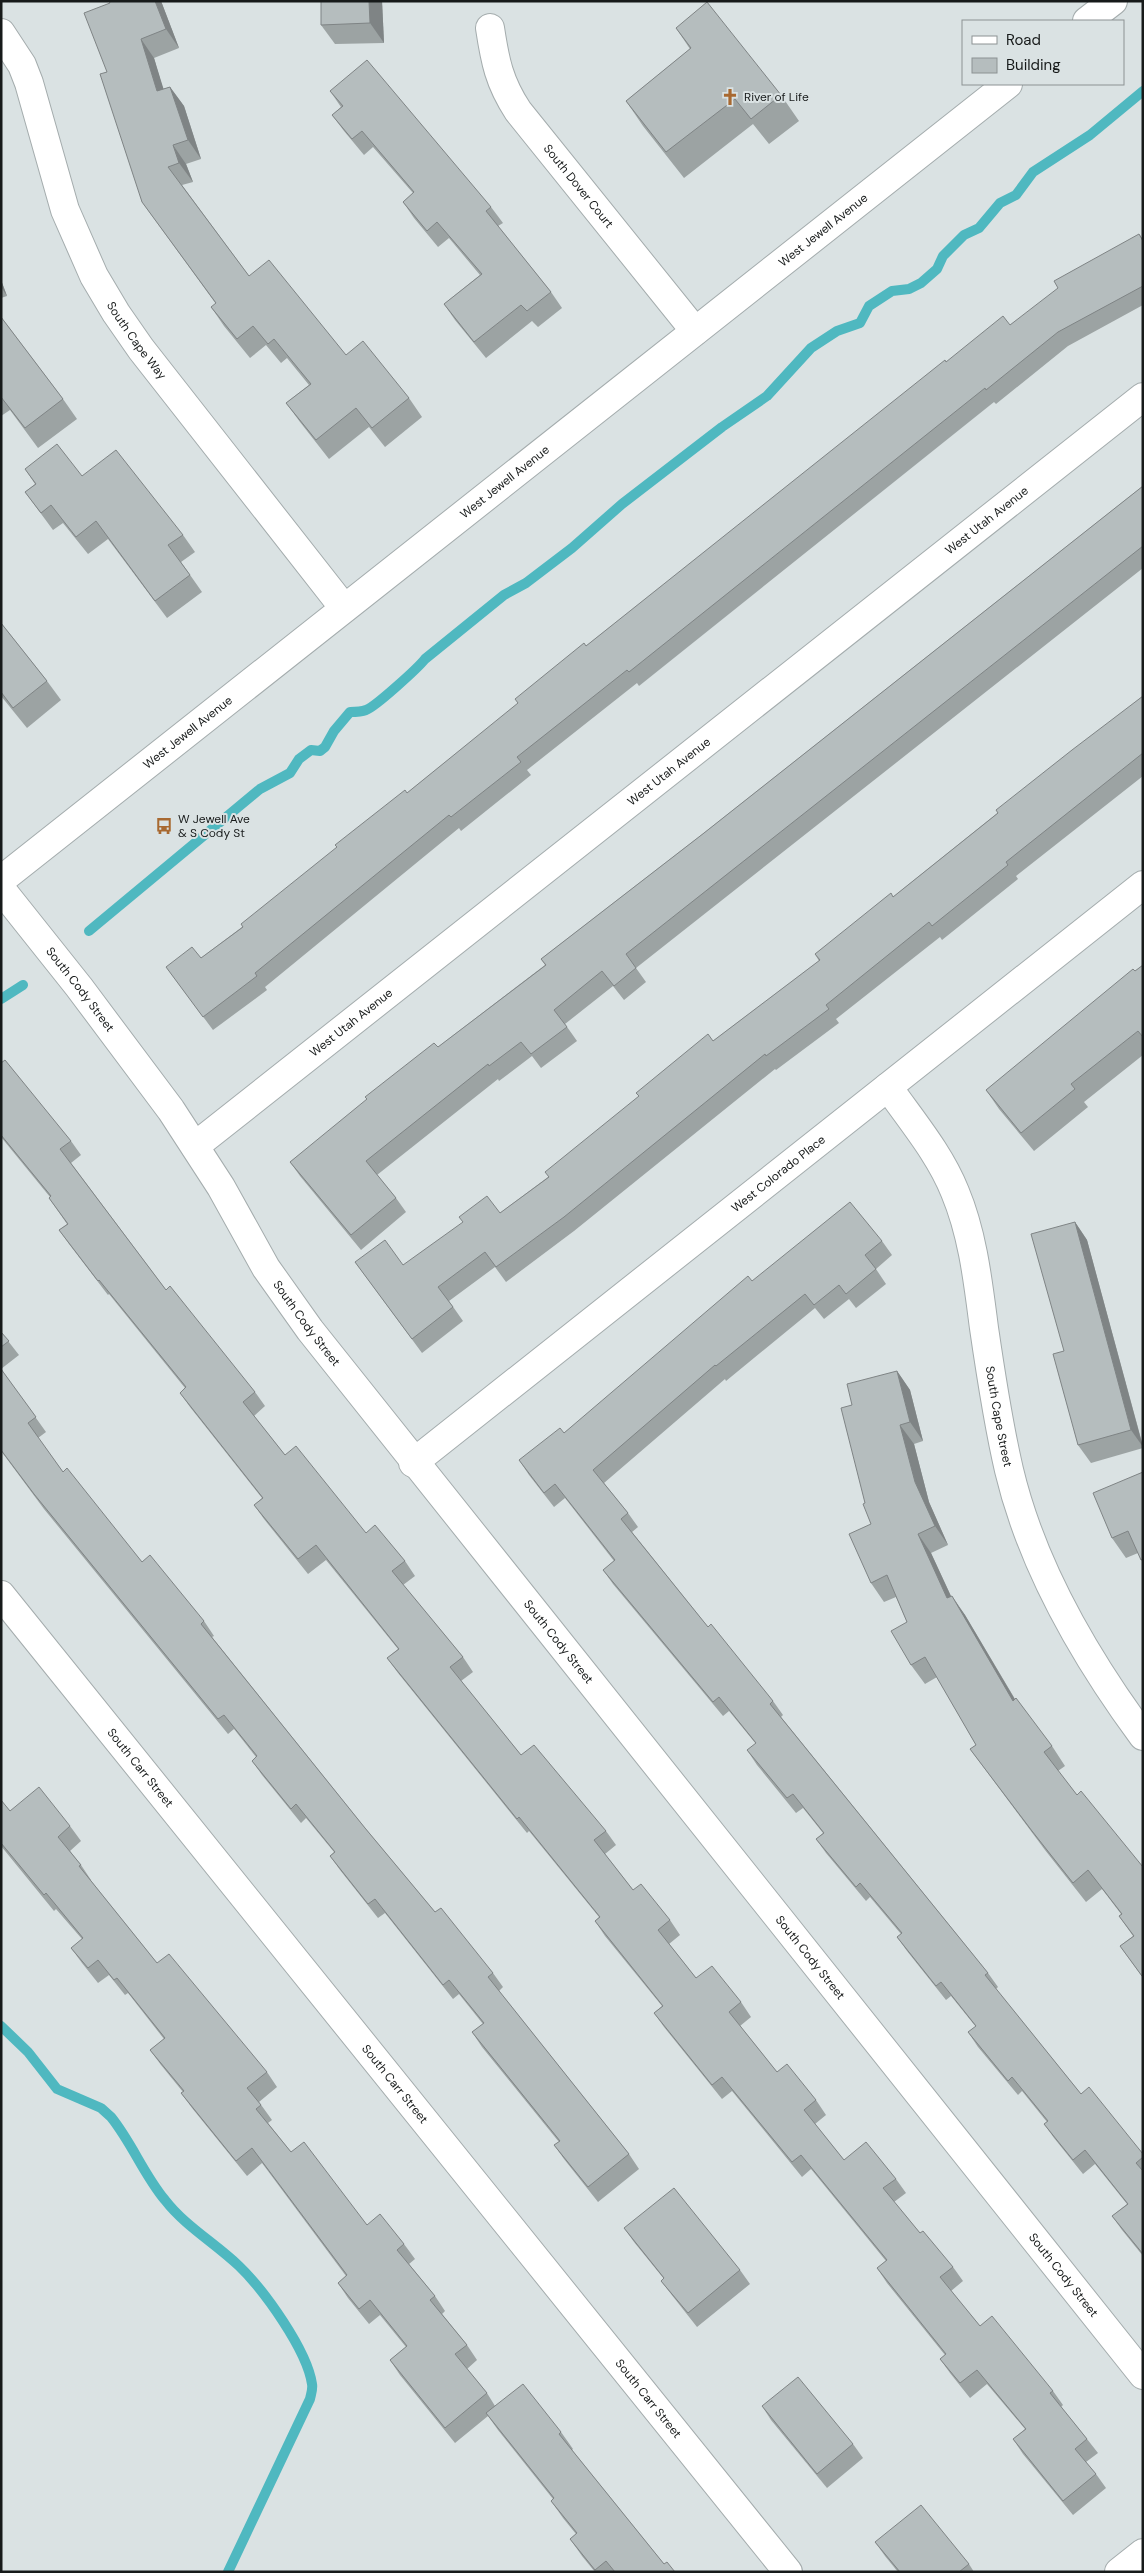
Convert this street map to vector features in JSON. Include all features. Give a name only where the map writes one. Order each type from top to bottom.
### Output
[{"type":"street","points":[[1088,20],[1112,1]]},
{"type":"street","name":"South Dover Court","points":[[490,28],[496,68],[508,96],[518,111],[694,331]]},
{"type":"street","name":"South Cape Way","points":[[1,34],[22,64],[65,210],[94,276],[142,348],[344,608]]},
{"type":"street","name":"West Jewell Avenue","points":[[1,880],[1007,85]]},
{"type":"street","name":"West Utah Avenue","points":[[195,1146],[1143,397]]},
{"type":"street","name":"West Colorado Place","points":[[413,1462],[1143,885]]},
{"type":"street","name":"South Cody Street","points":[[1,889],[136,1060],[195,1146],[266,1268],[310,1330],[413,1462],[1143,2374]]},
{"type":"street","name":"South Cape Street","points":[[888,1087],[944,1168],[955,1192],[968,1230],[976,1269],[994,1395],[1010,1472],[1039,1557],[1078,1639],[1143,1736]]},
{"type":"street","name":"South Carr Street","points":[[1,1595],[788,2572]]},
{"type":"street","points":[[1120,2572],[1143,2553]]},
{"type":"building","points":[[109,1],[155,1],[166,29],[141,39],[157,91],[170,87],[188,140],[173,145],[179,163],[168,167],[249,276],[269,260],[346,355],[363,341],[409,398],[372,428],[356,408],[316,440],[286,403],[311,384],[274,339],[268,344],[253,326],[237,339],[211,307],[216,303],[142,202],[100,74],[107,72],[84,13],[110,3]]},
{"type":"building","points":[[321,1],[369,1],[370,23],[321,25]]},
{"type":"building","name":"River of Life","points":[[707,2],[781,95],[751,119],[735,99],[666,152],[626,101],[691,48],[676,28]]},
{"type":"building","points":[[367,60],[491,207],[486,211],[551,292],[527,311],[521,305],[474,342],[444,304],[482,274],[437,222],[427,231],[403,202],[414,192],[362,131],[352,139],[332,115],[343,106],[330,91]]},
{"type":"building","points":[[1139,234],[1143,241],[1143,286],[1058,332],[986,390],[985,388],[629,672],[627,670],[517,757],[521,762],[451,817],[449,815],[255,973],[257,976],[203,1017],[166,967],[192,947],[201,958],[243,927],[241,924],[337,847],[335,845],[405,790],[407,793],[518,703],[515,699],[584,643],[586,646],[1003,316],[1010,325],[1058,288],[1054,281]]},
{"type":"building","points":[[1,317],[63,399],[25,428],[1,397]]},
{"type":"building","points":[[57,444],[82,476],[116,450],[183,535],[168,545],[190,575],[155,601],[96,521],[76,537],[51,505],[41,513],[25,492],[36,484],[25,469]]},
{"type":"building","points":[[1143,486],[1143,546],[626,954],[636,968],[614,986],[602,971],[554,1010],[567,1027],[531,1054],[521,1042],[489,1066],[488,1064],[366,1161],[396,1198],[351,1235],[290,1162],[367,1099],[365,1097],[434,1043],[438,1047],[546,965],[541,959],[704,833]]},
{"type":"building","points":[[1,623],[47,681],[13,708],[1,692]]},
{"type":"building","points":[[1143,696],[1143,753],[1006,862],[1008,865],[932,926],[929,922],[826,1005],[829,1009],[766,1056],[765,1054],[564,1217],[496,1267],[485,1252],[438,1287],[453,1307],[412,1339],[355,1262],[385,1240],[403,1265],[463,1222],[459,1217],[487,1196],[500,1213],[549,1177],[545,1172],[639,1096],[636,1093],[708,1034],[713,1041],[820,960],[815,954],[891,893],[893,897],[998,813],[996,810]]},
{"type":"building","points":[[1143,965],[1143,1037],[1138,1031],[1071,1084],[1075,1089],[1021,1133],[986,1090],[1133,969],[1135,971]]},
{"type":"building","points":[[5,1060],[71,1141],[60,1149],[166,1290],[170,1286],[255,1392],[243,1402],[285,1455],[296,1446],[366,1533],[375,1525],[405,1561],[392,1571],[463,1657],[450,1667],[521,1755],[534,1745],[606,1831],[594,1840],[633,1890],[641,1884],[670,1920],[658,1930],[696,1978],[712,1966],[741,2002],[729,2012],[777,2072],[787,2064],[816,2100],[804,2110],[844,2160],[866,2142],[896,2179],[883,2188],[920,2233],[923,2231],[953,2267],[940,2277],[980,2326],[992,2316],[1053,2391],[1050,2393],[1087,2439],[1075,2449],[1096,2474],[1063,2501],[1013,2439],[1026,2429],[977,2370],[960,2383],[940,2359],[946,2354],[877,2268],[887,2260],[801,2155],[792,2162],[722,2077],[712,2085],[654,2013],[663,2006],[595,1921],[600,1917],[519,1817],[517,1819],[387,1658],[399,1649],[316,1545],[298,1559],[254,1505],[263,1498],[180,1393],[186,1387],[98,1281],[59,1230],[68,1224],[49,1198],[51,1196],[1,1135],[1,1063]]},
{"type":"building","points":[[850,1202],[882,1241],[865,1255],[876,1269],[846,1294],[839,1285],[814,1305],[805,1294],[715,1365],[593,1470],[628,1513],[621,1519],[708,1627],[711,1624],[773,1701],[770,1704],[988,1973],[985,1975],[1081,2094],[1089,2087],[1143,2154],[1143,2157],[1136,2163],[1143,2171],[1143,2254],[1112,2216],[1128,2204],[1085,2150],[1073,2160],[1044,2124],[1048,2121],[1012,2077],[1008,2081],[968,2032],[976,2026],[941,1982],[936,1986],[897,1937],[902,1933],[860,1883],[856,1887],[816,1839],[824,1833],[793,1794],[787,1798],[747,1750],[756,1743],[719,1697],[713,1702],[603,1570],[615,1560],[555,1484],[544,1493],[519,1460],[560,1428],[564,1433],[748,1276],[752,1281]]},
{"type":"building","points":[[1075,1222],[1131,1430],[1078,1445],[1053,1354],[1064,1351],[1031,1234]]},
{"type":"building","points":[[1,1332],[9,1341],[1,1347]]},
{"type":"building","points":[[1,1369],[36,1417],[28,1423],[63,1472],[67,1468],[142,1562],[150,1555],[204,1621],[201,1624],[365,1828],[435,1912],[441,1908],[493,1973],[488,1977],[629,2154],[588,2187],[554,2145],[560,2141],[472,2032],[484,2023],[449,1980],[443,1985],[375,1899],[368,1904],[330,1856],[335,1852],[296,1804],[291,1809],[252,1761],[257,1756],[224,1715],[218,1719],[34,1494],[1,1450]]},
{"type":"building","points":[[897,1371],[910,1422],[900,1425],[915,1482],[935,1526],[918,1534],[947,1598],[952,1596],[1013,1701],[1016,1698],[1052,1746],[1044,1752],[1077,1795],[1081,1791],[1143,1867],[1142,1976],[1120,1946],[1134,1936],[1119,1916],[1122,1914],[1088,1870],[1073,1883],[970,1749],[976,1745],[925,1657],[911,1665],[891,1631],[907,1622],[887,1575],[871,1583],[849,1534],[871,1524],[863,1504],[865,1503],[841,1408],[852,1405],[847,1384]]},
{"type":"building","points":[[1143,1472],[1143,1559],[1141,1560],[1128,1531],[1112,1538],[1093,1493]]},
{"type":"building","points":[[39,1787],[70,1826],[58,1837],[81,1865],[79,1866],[157,1963],[169,1954],[267,2072],[247,2088],[261,2105],[256,2109],[291,2152],[304,2142],[367,2225],[380,2214],[404,2244],[397,2250],[435,2296],[430,2300],[467,2345],[455,2354],[487,2393],[445,2428],[390,2360],[407,2346],[370,2300],[359,2309],[338,2283],[347,2275],[252,2148],[236,2161],[181,2093],[184,2091],[150,2050],[165,2038],[117,1978],[114,1980],[98,1960],[88,1968],[71,1948],[83,1938],[1,1843],[1,1800],[10,1811]]},
{"type":"building","points":[[674,2188],[740,2270],[688,2313],[661,2281],[664,2278],[624,2228]]},
{"type":"building","points":[[798,2377],[853,2444],[817,2474],[762,2406]]},
{"type":"building","points":[[523,2384],[561,2432],[559,2434],[664,2564],[667,2562],[675,2572],[615,2572],[606,2561],[595,2570],[570,2539],[577,2533],[551,2501],[554,2498],[486,2413]]},
{"type":"building","points":[[921,2505],[969,2564],[959,2572],[900,2572],[875,2542]]},
{"type":"waterway","points":[[89,931],[260,789],[290,773],[299,759],[311,750],[320,751],[325,747],[334,731],[350,712],[366,710],[378,702],[425,659],[504,595],[526,583],[572,548],[622,504],[722,427],[767,396],[811,348],[837,331],[860,323],[869,306],[892,291],[909,289],[921,283],[937,269],[943,256],[964,235],[979,228],[1000,203],[1016,195],[1033,172],[1090,135],[1143,91]]},
{"type":"waterway","points":[[1,999],[23,985]]},
{"type":"waterway","points":[[1,2026],[28,2052],[57,2089],[101,2108],[111,2117],[165,2200],[182,2218],[230,2258],[249,2277],[283,2321],[302,2355],[312,2384],[310,2399],[228,2572]]},
{"type":"place","name":"River of Life","points":[[730,97]]},
{"type":"place","name":"W Jewell Ave & S Cody St","points":[[164,826]]}]
